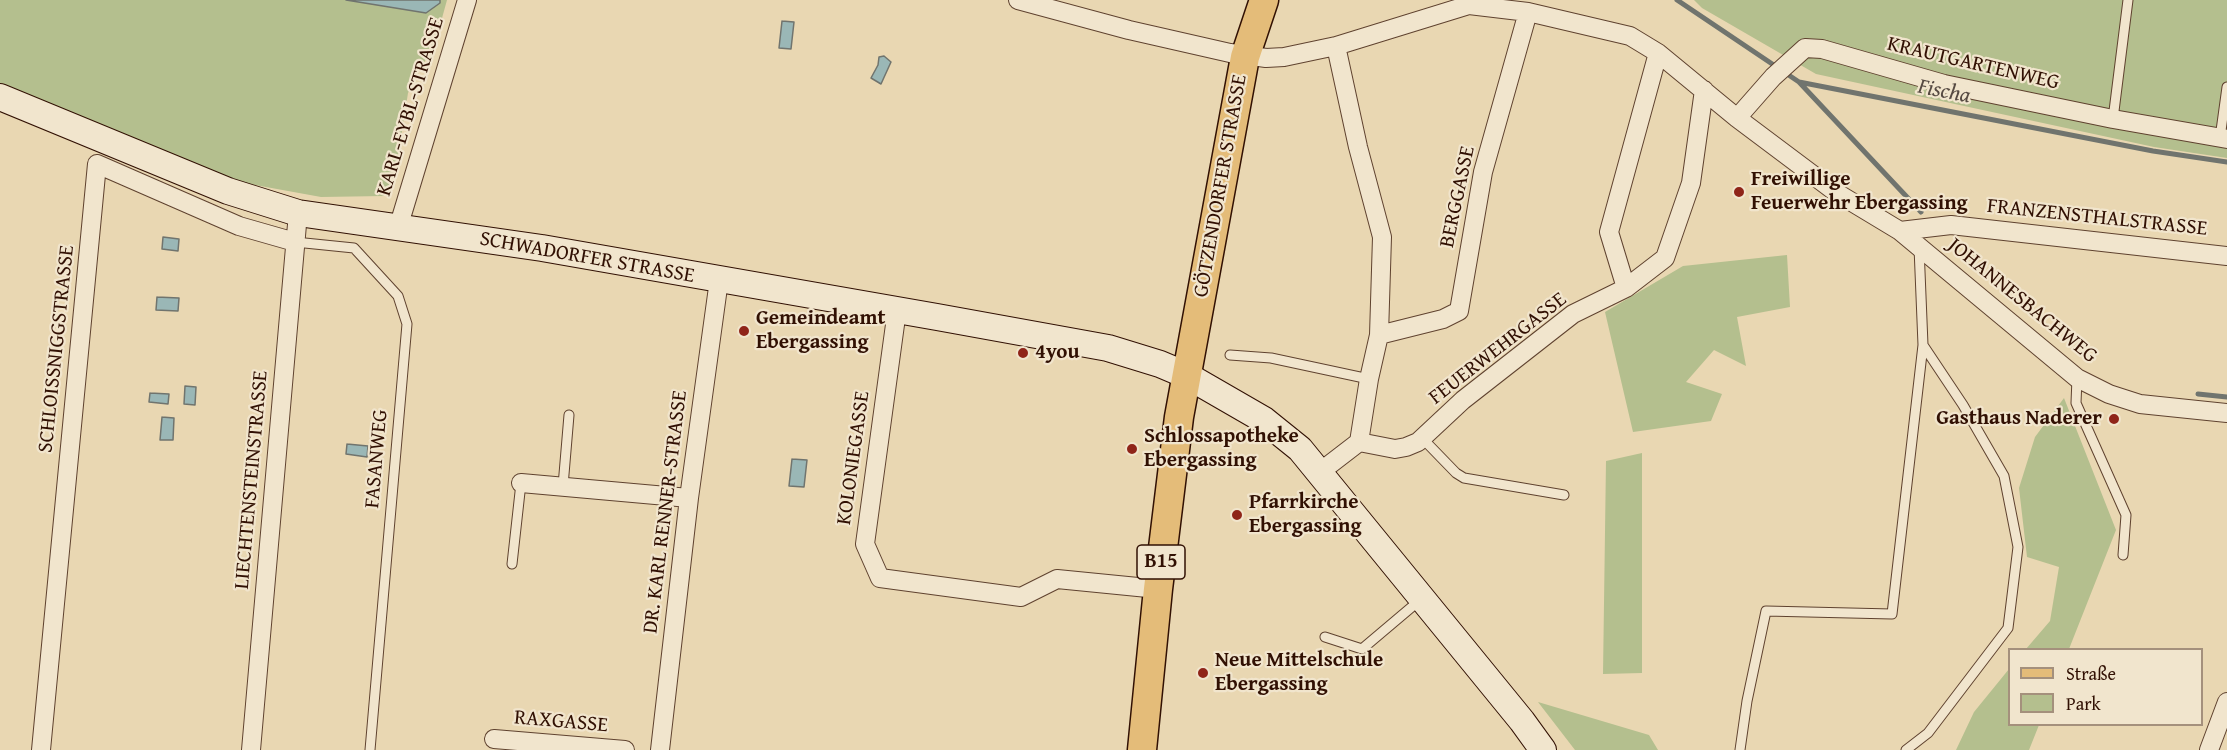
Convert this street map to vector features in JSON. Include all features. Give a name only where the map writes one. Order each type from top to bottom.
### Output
[{"type":"main road","name":"GÖTZENDORFER STRASSE","points":[[1186,375],[1245,57],[1264,0]]},
{"type":"main road","name":"SCHWADORFER STRASSE","points":[[0,97],[228,191],[298,213],[542,248],[1108,348],[1160,364],[1186,375],[1275,427],[1300,449],[1423,598],[1543,750]]},
{"type":"main road","name":"B15","points":[[1142,750],[1158,589],[1186,375]]},
{"type":"street","name":"KARL-EYBL-STRASSE","points":[[398,228],[467,0]]},
{"type":"street","points":[[1018,0],[1129,30],[1245,57],[1284,57],[1336,46],[1469,2],[1528,12],[1630,36],[1658,53],[1737,118],[1837,193],[1900,231]]},
{"type":"street","name":"BERGGASSE","points":[[1379,335],[1443,319],[1459,311],[1483,172],[1528,12]]},
{"type":"street","points":[[1320,472],[1359,442],[1379,335],[1382,237],[1358,147],[1336,46]]},
{"type":"street","name":"KRAUTGARTENWEG","points":[[1737,118],[1773,77],[1805,48],[1822,49],[1944,84],[2224,139]]},
{"type":"street","points":[[1626,288],[1609,232],[1658,53]]},
{"type":"street","name":"FEUERWEHRGASSE","points":[[1359,442],[1395,449],[1411,446],[1423,439],[1463,400],[1573,314],[1626,288],[1665,258],[1691,183],[1704,90]]},
{"type":"street","name":"SCHLOISSNIGGSTRASSE","points":[[41,750],[98,164],[239,226],[295,242]]},
{"type":"street","name":"LIECHTENSTEINSTRASSE","points":[[251,750],[298,213]]},
{"type":"street","name":"FRANZENSTHALSTRASSE","points":[[1900,231],[1951,225],[2227,255]]},
{"type":"street","name":"JOHANNESBACHWEG","points":[[1900,231],[2077,378],[2140,404],[2227,413]]},
{"type":"street","name":"DR. KARL RENNER-STRASSE","points":[[660,750],[688,498],[719,280]]},
{"type":"street","name":"KOLONIEGASSE","points":[[897,310],[865,544],[880,578],[1021,597],[1057,579],[1158,589]]},
{"type":"street","points":[[521,483],[688,498]]},
{"type":"street","points":[[2209,750],[2227,702]]},
{"type":"street","name":"RAXGASSE","points":[[493,745],[625,750]]},
{"type":"lane","points":[[2113,119],[2128,0]]},
{"type":"lane","points":[[2224,139],[2227,87]]},
{"type":"lane","name":"FASANWEG","points":[[295,242],[354,248],[398,296],[407,324],[369,750]]},
{"type":"lane","points":[[1740,750],[1747,701],[1766,611],[1892,614],[1923,345],[1919,247]]},
{"type":"lane","points":[[1906,750],[1928,733],[2008,628],[2018,548],[2004,476],[1963,405],[1923,345]]},
{"type":"lane","points":[[1230,355],[1271,358],[1369,379]]},
{"type":"lane","points":[[2077,378],[2076,403],[2126,515],[2123,555]]},
{"type":"lane","points":[[563,486],[569,415]]},
{"type":"lane","points":[[1423,439],[1464,478],[1564,495]]},
{"type":"lane","points":[[512,564],[521,483]]},
{"type":"lane","points":[[1325,637],[1362,649],[1423,598]]},
{"type":"green space","points":[[0,0],[346,0],[426,13],[440,0],[447,0],[436,40],[408,93],[395,176],[384,196],[321,197],[244,183],[0,84]]},
{"type":"green space","points":[[1694,0],[2227,0],[2227,158],[2154,147],[1816,74],[1702,8]]},
{"type":"green space","points":[[1787,255],[1790,307],[1737,317],[1746,366],[1714,350],[1686,382],[1722,394],[1711,421],[1633,432],[1605,312],[1683,266]]},
{"type":"green space","points":[[2064,398],[2116,530],[2069,648],[2027,648],[2050,621],[2059,567],[2027,557],[2019,488],[2035,437]]},
{"type":"green space","points":[[1642,453],[1642,673],[1603,674],[1606,461]]},
{"type":"green space","points":[[2008,670],[2008,726],[2039,726],[2029,750],[1956,750],[1974,712]]},
{"type":"green space","points":[[1538,702],[1649,735],[1658,750],[1575,750]]},
{"type":"water","points":[[346,0],[440,0],[440,3],[426,13]]},
{"type":"water","points":[[782,21],[794,22],[791,49],[779,48]]},
{"type":"water","points":[[884,56],[891,62],[881,84],[871,78],[878,65],[879,57]]},
{"type":"water","points":[[163,237],[179,239],[178,251],[162,249]]},
{"type":"water","points":[[157,297],[179,298],[178,311],[156,310]]},
{"type":"water","points":[[185,386],[196,387],[195,405],[184,404]]},
{"type":"water","points":[[150,393],[169,394],[168,404],[149,402]]},
{"type":"water","points":[[162,417],[174,418],[173,440],[160,440]]},
{"type":"water","points":[[347,444],[368,446],[367,457],[346,454]]},
{"type":"water","points":[[792,459],[807,460],[804,487],[789,486]]},
{"type":"waterway","name":"Fischa","points":[[1677,0],[1799,82],[2153,151],[2227,162]]},
{"type":"waterway","points":[[1799,82],[1921,212]]},
{"type":"waterway","points":[[2198,394],[2227,397]]},
{"type":"place","name":"Freiwillige Feuerwehr Ebergassing","points":[[1739,192]]},
{"type":"place","name":"Gemeindeamt Ebergassing","points":[[744,331]]},
{"type":"place","name":"4you","points":[[1023,353]]},
{"type":"place","name":"Gasthaus Naderer","points":[[2114,419]]},
{"type":"place","name":"Schlossapotheke Ebergassing","points":[[1132,449]]},
{"type":"place","name":"Pfarrkirche Ebergassing","points":[[1237,515]]},
{"type":"place","name":"Neue Mittelschule Ebergassing","points":[[1203,673]]}]
